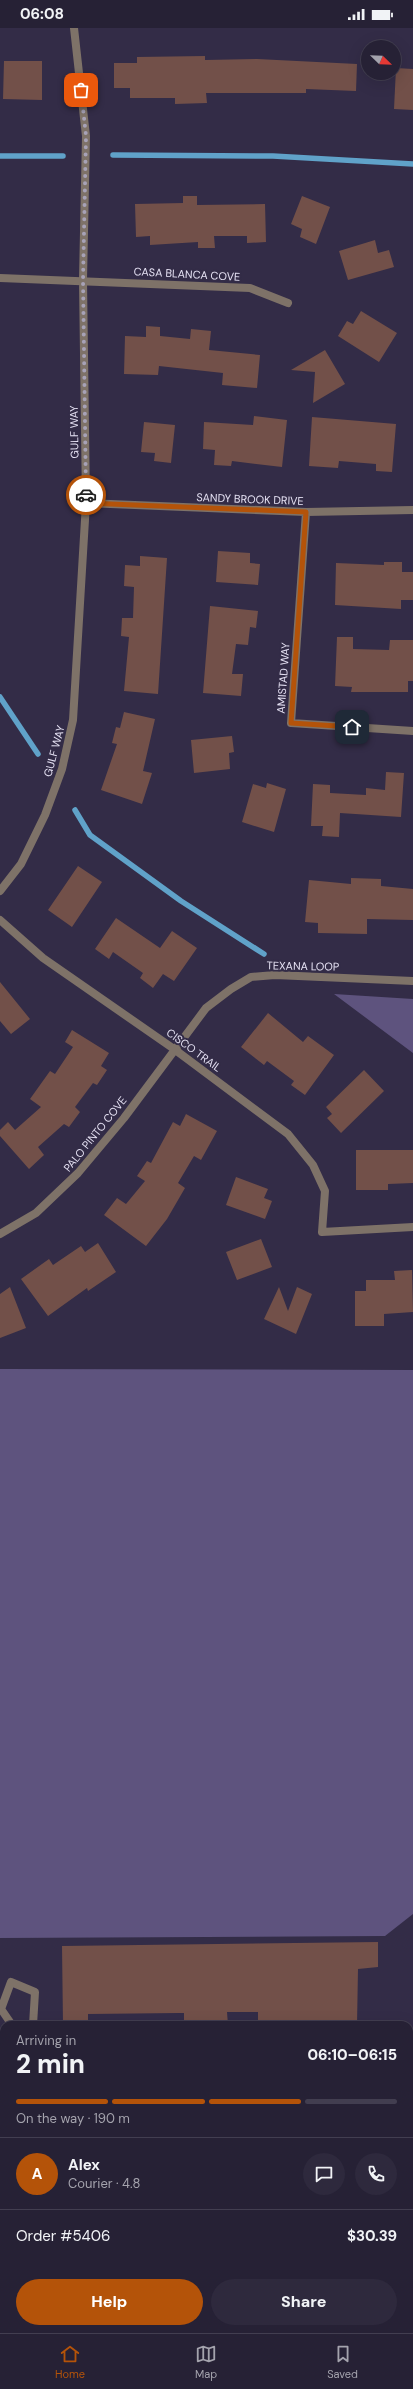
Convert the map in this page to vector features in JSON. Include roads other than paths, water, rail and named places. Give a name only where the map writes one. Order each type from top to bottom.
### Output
[{"type":"street","name":"GULF WAY","points":[[0,891],[21,864],[45,815],[62,768],[73,720],[86,503],[83,280],[86,136],[74,28]]},
{"type":"street","name":"CASA BLANCA COVE","points":[[0,278],[83,280],[250,288],[288,303]]},
{"type":"street","name":"SANDY BROOK DRIVE","points":[[86,503],[306,512],[413,510]]},
{"type":"street","name":"AMISTAD WAY","points":[[306,512],[291,723],[413,731]]},
{"type":"street","name":"CISCO TRAIL","points":[[0,920],[43,958],[174,1049],[272,1121],[300,1147],[313,1165],[325,1191],[322,1232],[413,1227]]},
{"type":"street","name":"TEXANA LOOP","points":[[174,1049],[206,1008],[231,989],[251,977],[275,975],[413,981]]},
{"type":"street","name":"PALO PINTO COVE","points":[[0,1234],[36,1213],[78,1173],[124,1118],[174,1049]]},
{"type":"street","points":[[9,2021],[1,2009],[10,1982],[35,1992],[33,2021]]},
{"type":"waterway","points":[[113,155],[273,156],[413,164]]},
{"type":"waterway","points":[[0,156],[63,156]]},
{"type":"waterway","points":[[0,697],[38,754]]},
{"type":"waterway","points":[[75,810],[90,835],[181,901],[264,954]]}]
